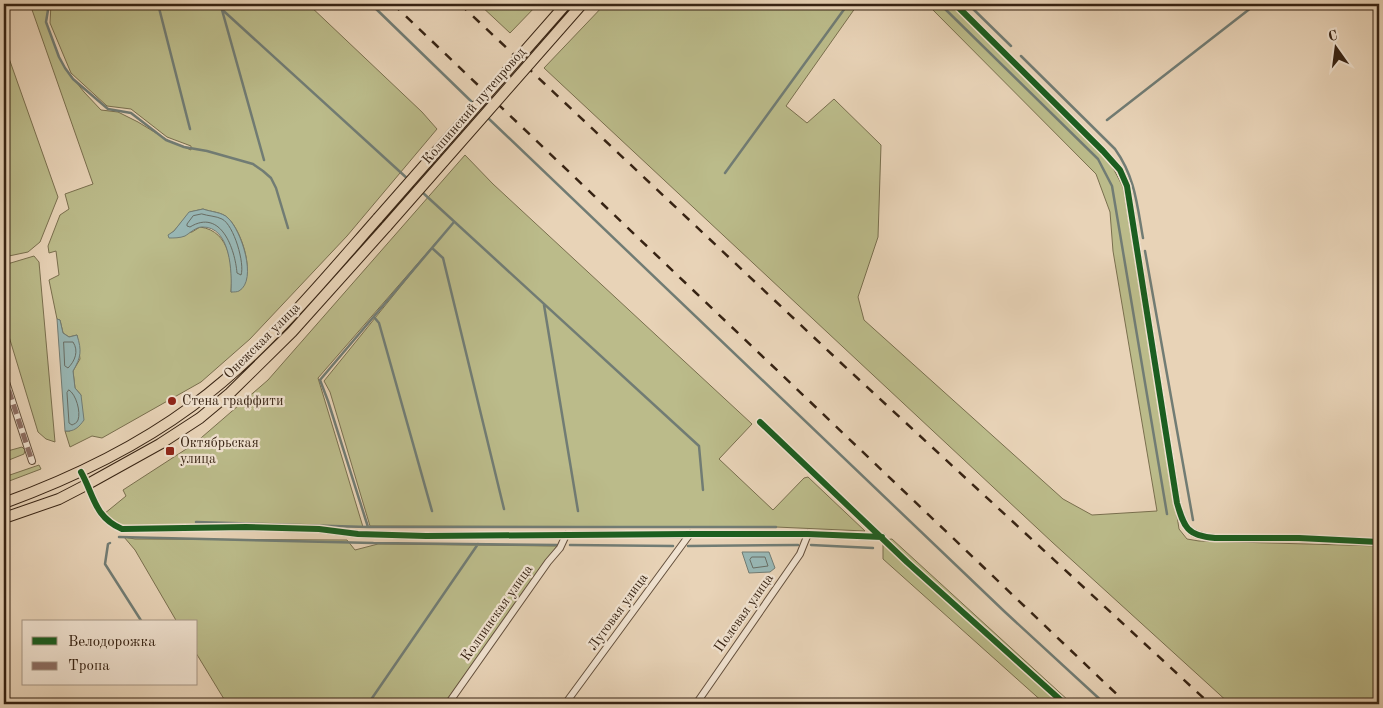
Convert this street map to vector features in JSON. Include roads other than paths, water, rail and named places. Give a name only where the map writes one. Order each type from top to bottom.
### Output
[{"type":"main road","name":"Колпинский путепровод","points":[[378,218],[566,4]]},
{"type":"main road","name":"Колпинский путепровод","points":[[387,226],[582,4]]},
{"type":"main road","name":"Онежская улица","points":[[4,503],[51,486],[81,472],[140,440],[191,407],[219,385],[284,324],[378,218]]},
{"type":"main road","name":"Онежская улица","points":[[4,518],[58,499],[88,484],[160,444],[200,418],[230,393],[292,332],[387,226]]},
{"type":"street","points":[[955,4],[1103,151],[1120,170],[1124,178],[1137,245],[1177,502],[1182,520],[1188,529],[1202,537],[1215,538],[1299,538],[1379,542]]},
{"type":"street","points":[[4,376],[32,461]]},
{"type":"street","points":[[81,472],[98,510],[114,526],[122,529],[246,527],[319,529],[358,534],[426,536],[808,534],[882,537]]},
{"type":"street","name":"Луговая улица","points":[[565,704],[690,534]]},
{"type":"street","name":"Полевая улица","points":[[696,704],[800,554],[808,534]]},
{"type":"street","name":"Колпинская улица","points":[[448,704],[548,562],[560,548],[566,535]]},
{"type":"water","points":[[203,209],[226,216],[238,233],[246,255],[247,266],[245,285],[239,291],[231,292],[228,252],[219,234],[212,229],[200,227],[183,237],[169,238],[168,235],[174,231],[189,212]]},
{"type":"water","points":[[57,319],[60,320],[63,333],[69,337],[77,335],[80,345],[78,362],[73,371],[75,388],[81,395],[84,420],[76,429],[71,431],[65,431]]},
{"type":"water","points":[[742,552],[769,552],[775,568],[770,572],[749,573]]},
{"type":"waterway","points":[[49,4],[46,22],[59,57],[73,79],[108,109],[131,113],[166,140],[184,147],[207,151],[253,164],[271,178],[276,188],[288,228]]},
{"type":"waterway","points":[[158,4],[190,129]]},
{"type":"waterway","points":[[216,4],[409,180]]},
{"type":"waterway","points":[[371,4],[474,104]]},
{"type":"waterway","points":[[725,173],[848,4]]},
{"type":"waterway","points":[[940,4],[1098,159],[1112,186],[1167,514]]},
{"type":"waterway","points":[[968,4],[1011,46]]},
{"type":"waterway","points":[[1107,120],[1256,4]]},
{"type":"waterway","points":[[222,10],[264,160]]},
{"type":"waterway","points":[[1021,56],[1115,149],[1122,159],[1131,180],[1137,202],[1143,238]]},
{"type":"waterway","points":[[487,117],[1005,612],[1105,704]]},
{"type":"waterway","points":[[422,192],[699,446],[703,490]]},
{"type":"waterway","points":[[368,527],[320,380],[454,222]]},
{"type":"waterway","points":[[432,248],[443,258],[504,509]]},
{"type":"waterway","points":[[1145,251],[1193,520]]},
{"type":"waterway","points":[[544,305],[578,511]]},
{"type":"waterway","points":[[374,317],[379,323],[432,511]]},
{"type":"waterway","points":[[196,522],[368,527],[776,527]]},
{"type":"waterway","points":[[119,537],[373,543]]},
{"type":"waterway","points":[[110,543],[108,544],[105,564],[141,620]]},
{"type":"waterway","points":[[373,543],[557,545]]},
{"type":"waterway","points":[[368,704],[478,544]]},
{"type":"waterway","points":[[570,545],[673,546]]},
{"type":"waterway","points":[[688,546],[798,545]]},
{"type":"waterway","points":[[811,545],[873,548]]},
{"type":"railway","points":[[393,4],[1127,704]]},
{"type":"railway","points":[[460,4],[840,362],[1210,704]]},
{"type":"place","name":"Стена граффити","points":[[172,401]]},
{"type":"place","name":"Октябрьская улица","points":[[170,451]]}]
